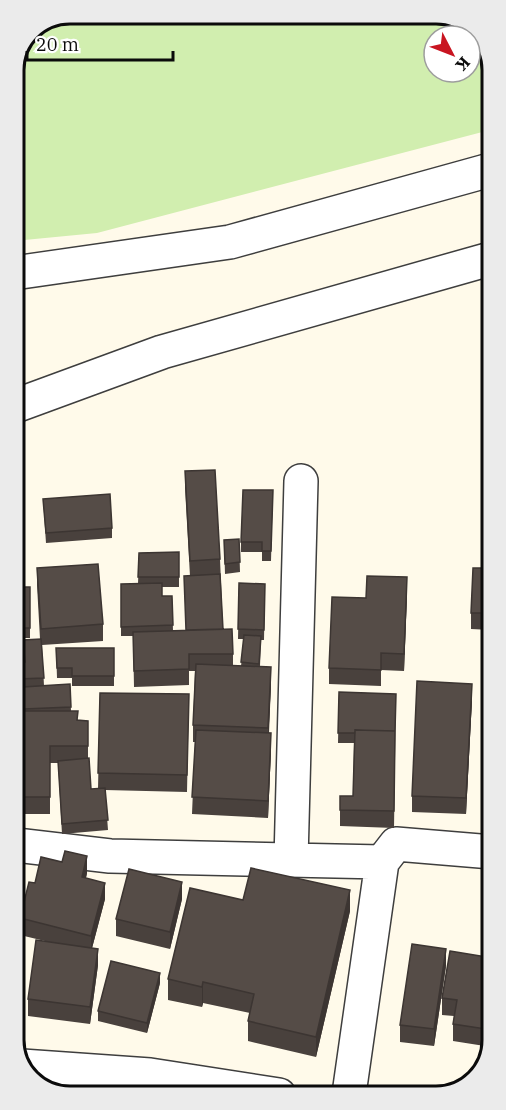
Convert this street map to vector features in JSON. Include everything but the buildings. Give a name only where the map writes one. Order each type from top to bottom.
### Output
[{"type":"street","points":[[24,272],[230,242],[482,172]]},
{"type":"street","points":[[24,403],[162,352],[482,261]]},
{"type":"street","points":[[291,860],[301,481]]},
{"type":"street","points":[[350,1086],[382,862],[396,844],[482,851]]},
{"type":"street","points":[[24,846],[110,856],[382,862]]},
{"type":"street","points":[[33,1068],[149,1085]]},
{"type":"green space","points":[[70,24],[422,24],[422,84],[482,84],[482,132],[97,233],[24,240],[24,67],[27,52],[32,44],[37,37],[52,27]]}]
